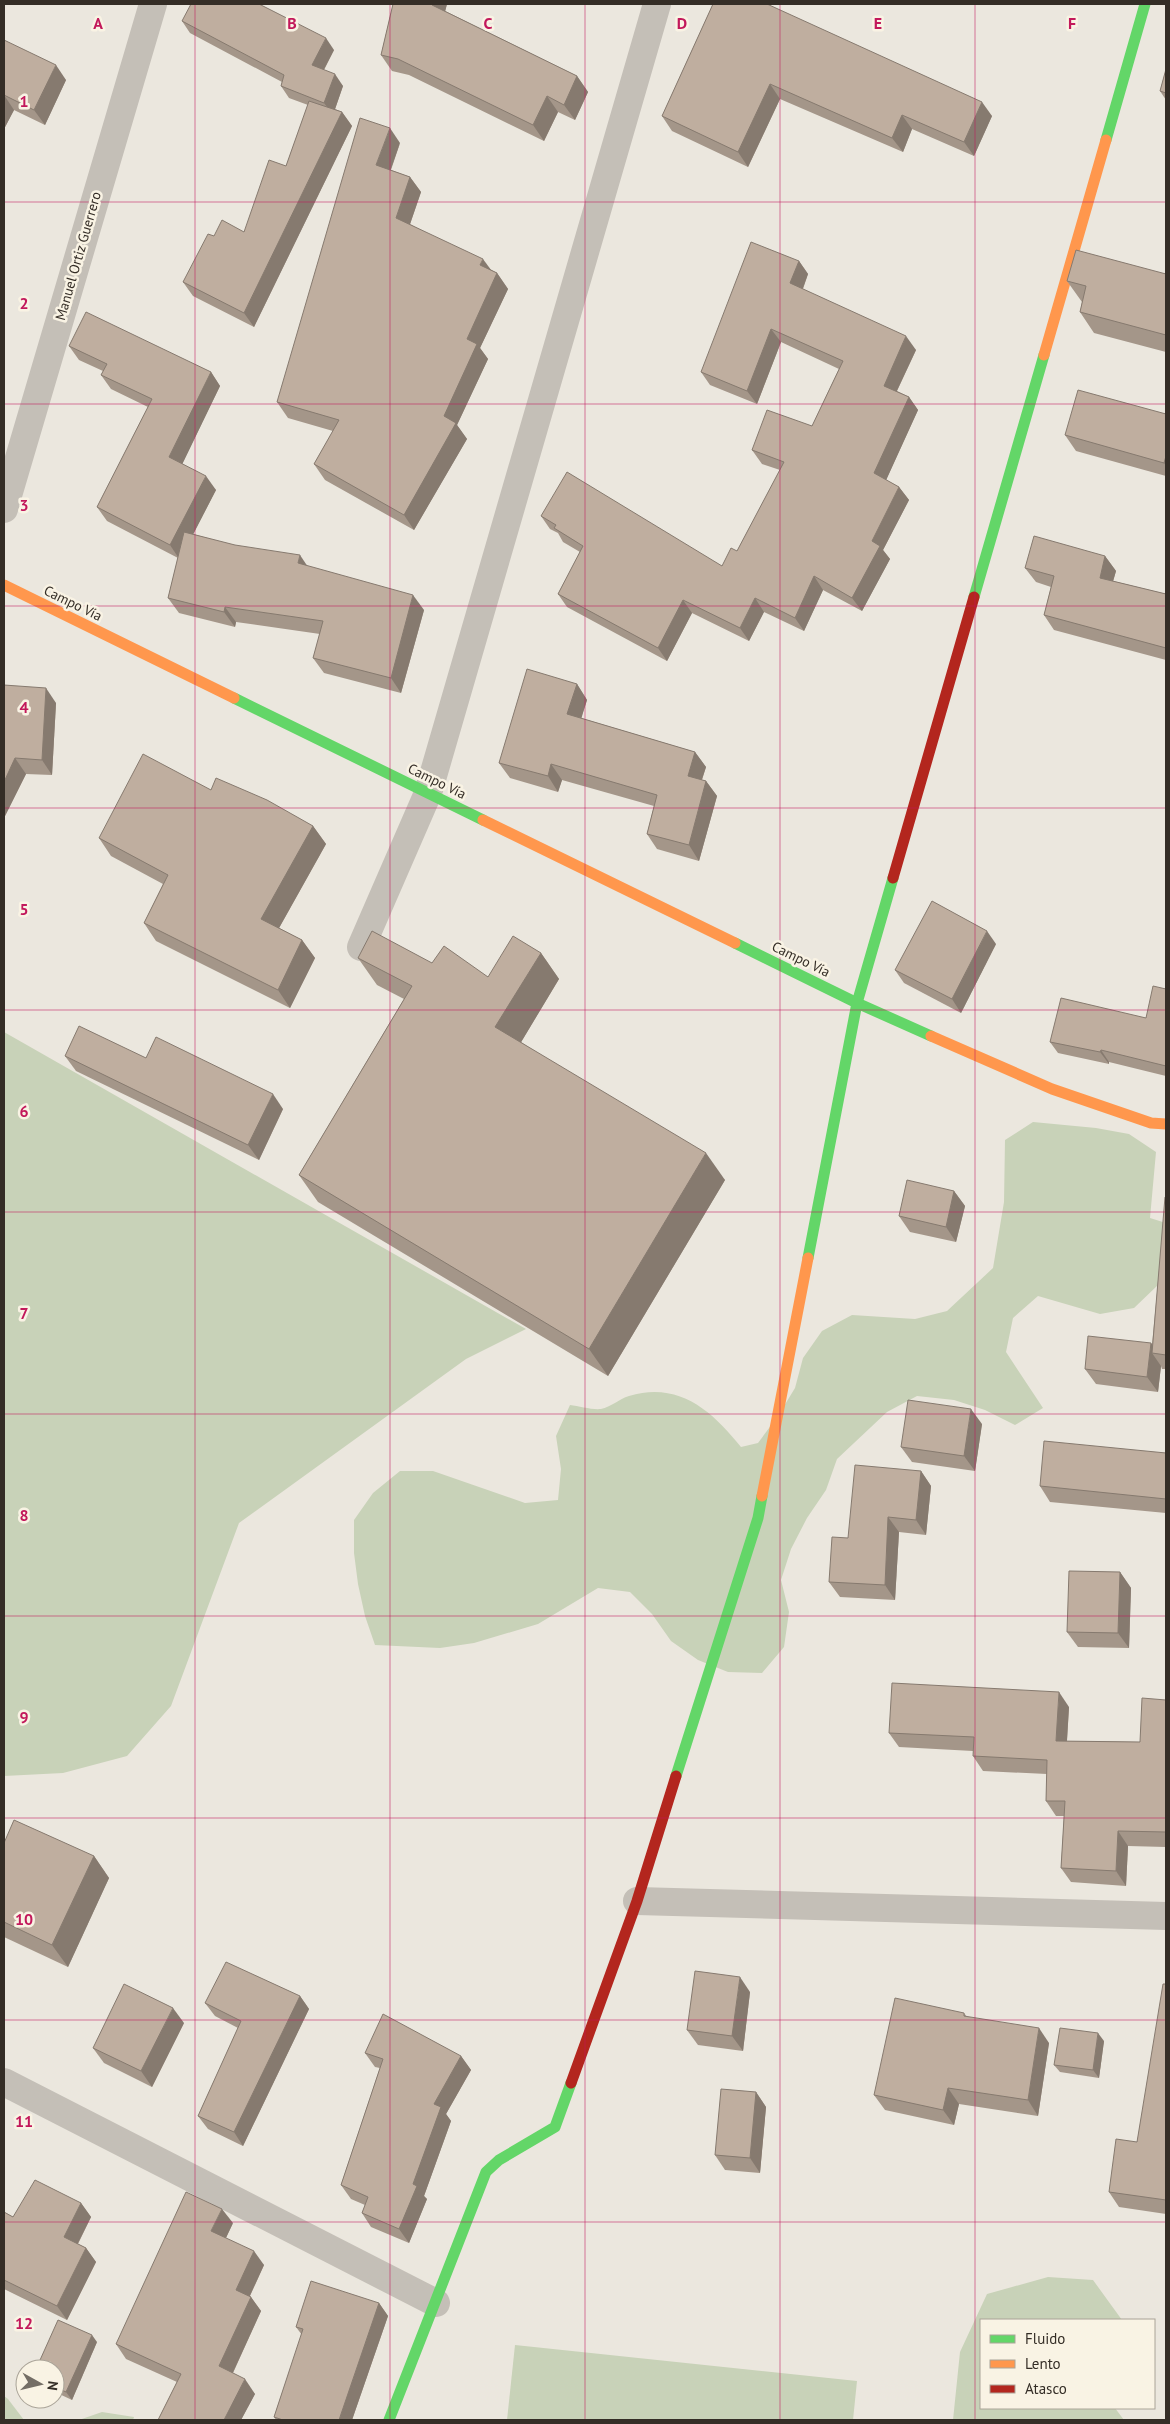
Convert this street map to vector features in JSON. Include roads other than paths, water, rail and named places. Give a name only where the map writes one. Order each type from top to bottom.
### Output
[{"type":"street","name":"Manuel Ortiz Guerrero","points":[[4,509],[153,4]]},
{"type":"street","points":[[361,947],[428,793],[657,4]]},
{"type":"street","points":[[389,2420],[486,2172],[499,2160],[555,2127],[637,1901],[758,1518],[857,1003],[1145,4]]},
{"type":"street","name":"Campo Vía","points":[[4,586],[857,1003],[1052,1089],[1151,1123],[1166,1124]]},
{"type":"street","points":[[637,1901],[1166,1916]]},
{"type":"street","points":[[4,2082],[436,2303]]}]
